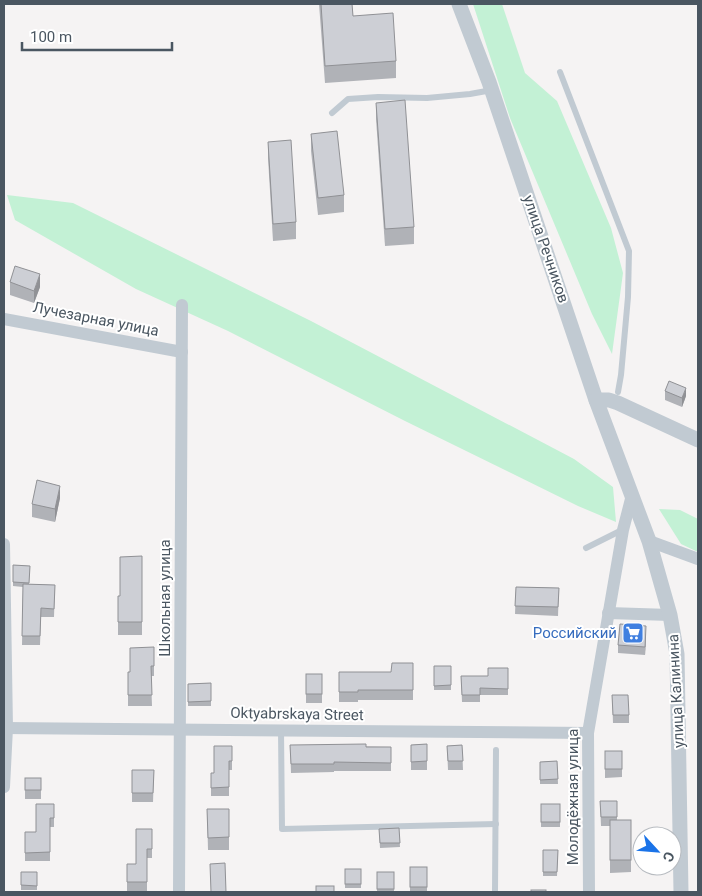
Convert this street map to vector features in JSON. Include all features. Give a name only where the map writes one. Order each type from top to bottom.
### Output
[{"type":"street","name":"улица Речников","points":[[459,4],[492,90],[596,400],[632,495]]},
{"type":"street","name":"Школьная улица","points":[[180,892],[182,304]]},
{"type":"street","name":"Лучезарная улица","points":[[4,318],[182,352]]},
{"type":"street","points":[[596,400],[618,402],[698,440]]},
{"type":"street","name":"Молодёжная улица","points":[[589,892],[588,733],[608,613],[632,495]]},
{"type":"street","name":"улица Калинина","points":[[632,495],[670,615],[677,654],[681,892]]},
{"type":"street","points":[[648,542],[698,559]]},
{"type":"street","points":[[4,544],[4,786]]},
{"type":"street","points":[[608,613],[670,615]]},
{"type":"street","name":"Oktyabrskaya Street","points":[[5,728],[588,733]]},
{"type":"lane","points":[[560,72],[629,251],[628,297],[622,375],[618,392]]},
{"type":"lane","points":[[332,113],[348,99],[378,97],[427,98],[492,90]]},
{"type":"lane","points":[[586,548],[624,530]]},
{"type":"lane","points":[[281,730],[282,829],[496,824]]},
{"type":"lane","points":[[495,892],[496,750]]},
{"type":"green space","points":[[473,4],[502,4],[525,73],[557,101],[611,228],[623,273],[612,354],[592,314],[510,118]]},
{"type":"green space","points":[[7,195],[73,203],[311,321],[574,459],[613,487],[616,522],[578,506],[405,421],[228,331],[136,289],[15,220]]},
{"type":"green space","points":[[659,509],[680,510],[698,519],[698,552],[681,544]]},
{"type":"building","points":[[321,4],[352,4],[353,16],[393,13],[396,61],[325,66]]},
{"type":"building","points":[[405,100],[414,227],[385,229],[376,103]]},
{"type":"building","points":[[337,131],[344,195],[318,198],[311,134]]},
{"type":"building","points":[[291,140],[296,222],[273,224],[268,142]]},
{"type":"building","points":[[15,266],[40,274],[34,291],[10,282]]},
{"type":"building","points":[[669,381],[686,388],[682,398],[665,391]]},
{"type":"building","points":[[37,480],[60,486],[55,509],[32,504]]},
{"type":"building","points":[[142,556],[142,622],[118,622],[120,557]]},
{"type":"building","points":[[13,565],[30,566],[29,583],[13,582]]},
{"type":"building","points":[[23,584],[55,585],[54,609],[41,608],[40,636],[22,636]]},
{"type":"building","points":[[516,587],[559,588],[558,607],[515,606]]},
{"type":"building","points":[[620,624],[646,626],[645,647],[618,645]]},
{"type":"building","points":[[154,647],[154,666],[151,666],[152,695],[128,695],[130,648]]},
{"type":"building","points":[[392,663],[413,663],[413,690],[339,692],[339,672],[391,672]]},
{"type":"building","points":[[434,666],[451,666],[451,685],[434,686]]},
{"type":"building","points":[[488,668],[508,668],[508,689],[480,688],[480,695],[462,695],[461,676],[488,676]]},
{"type":"building","points":[[306,674],[322,674],[322,694],[306,694]]},
{"type":"building","points":[[211,683],[211,701],[188,702],[188,684]]},
{"type":"building","points":[[612,695],[628,695],[629,715],[613,715]]},
{"type":"building","points":[[366,744],[366,747],[391,747],[391,763],[334,762],[334,764],[291,764],[290,745]]},
{"type":"building","points":[[427,744],[427,761],[411,762],[411,745]]},
{"type":"building","points":[[462,745],[463,761],[448,761],[447,746]]},
{"type":"building","points":[[214,746],[232,746],[232,761],[229,761],[229,787],[211,788],[211,773],[214,773]]},
{"type":"building","points":[[605,751],[622,751],[622,769],[605,769]]},
{"type":"building","points":[[557,761],[558,779],[540,780],[540,762]]},
{"type":"building","points":[[132,770],[154,770],[153,793],[132,793]]},
{"type":"building","points":[[25,778],[41,778],[41,790],[25,790]]},
{"type":"building","points":[[600,801],[617,801],[617,817],[601,817]]},
{"type":"building","points":[[36,804],[54,804],[54,818],[50,818],[50,852],[25,853],[25,832],[36,832]]},
{"type":"building","points":[[541,804],[560,804],[560,822],[541,822]]},
{"type":"building","points":[[207,809],[229,809],[229,837],[208,838]]},
{"type":"building","points":[[610,820],[631,820],[631,860],[610,860]]},
{"type":"building","points":[[399,828],[400,843],[380,843],[379,829]]},
{"type":"building","points":[[136,829],[152,829],[152,849],[147,849],[147,882],[127,882],[127,864],[136,864]]},
{"type":"building","points":[[543,850],[558,850],[557,872],[543,872]]},
{"type":"building","points":[[225,863],[226,892],[211,892],[210,864]]},
{"type":"building","points":[[410,867],[427,867],[427,887],[410,887]]},
{"type":"building","points":[[345,869],[361,869],[361,884],[345,884]]},
{"type":"building","points":[[21,872],[37,872],[37,886],[21,885]]},
{"type":"building","points":[[377,872],[394,872],[394,889],[377,889]]},
{"type":"building","points":[[316,886],[334,886],[334,892],[316,892]]},
{"type":"building","points":[[531,890],[546,890],[546,892],[531,892]]},
{"type":"place","name":"Российский","points":[[633,633]]}]
